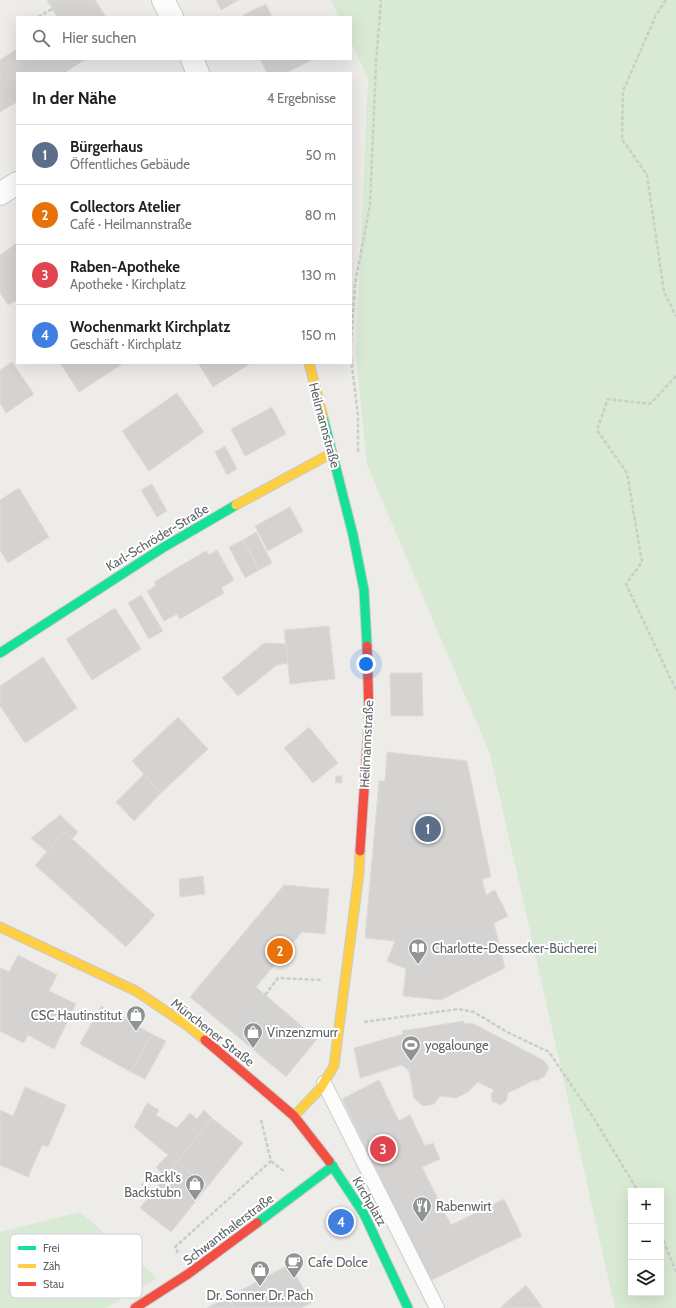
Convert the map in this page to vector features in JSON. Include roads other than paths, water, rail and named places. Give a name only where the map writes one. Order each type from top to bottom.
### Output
[{"type":"street","points":[[163,0],[171,16]]},
{"type":"street","points":[[192,60],[198,72]]},
{"type":"street","points":[[0,194],[16,184]]},
{"type":"street","name":"Heilmannstraße","points":[[294,1116],[320,1089],[334,1066],[359,873],[369,717],[364,590],[353,534],[309,364]]},
{"type":"street","name":"Karl-Schröder-Straße","points":[[0,653],[164,547],[260,491],[332,453]]},
{"type":"street","name":"Münchener Straße","points":[[0,927],[136,991],[188,1026],[294,1116]]},
{"type":"street","name":"Kirchplatz","points":[[294,1116],[333,1166],[364,1214],[408,1308]]},
{"type":"street","name":"Schwanthalerstraße","points":[[135,1308],[188,1274],[333,1166]]},
{"type":"lane","points":[[324,1082],[437,1308]]},
{"type":"place","name":"Bürgerhaus","points":[[428,829]]},
{"type":"place","name":"Collectors Atelier","points":[[280,951]]},
{"type":"place","name":"Charlotte-Dessecker-Bücherei","points":[[418,965]]},
{"type":"place","name":"CSC Hautinstitut","points":[[136,1032]]},
{"type":"place","name":"Vinzenzmurr","points":[[253,1049]]},
{"type":"place","name":"yogalounge","points":[[411,1062]]},
{"type":"place","name":"Raben-Apotheke","points":[[383,1149]]},
{"type":"place","name":"Rackl's Backstubn","points":[[195,1201]]},
{"type":"place","name":"Wochenmarkt Kirchplatz","points":[[341,1222]]},
{"type":"place","name":"Rabenwirt","points":[[422,1223]]},
{"type":"place","name":"Cafe Dolce","points":[[294,1279]]},
{"type":"place","name":"Dr. Sonner Dr. Pach","points":[[260,1287]]}]
